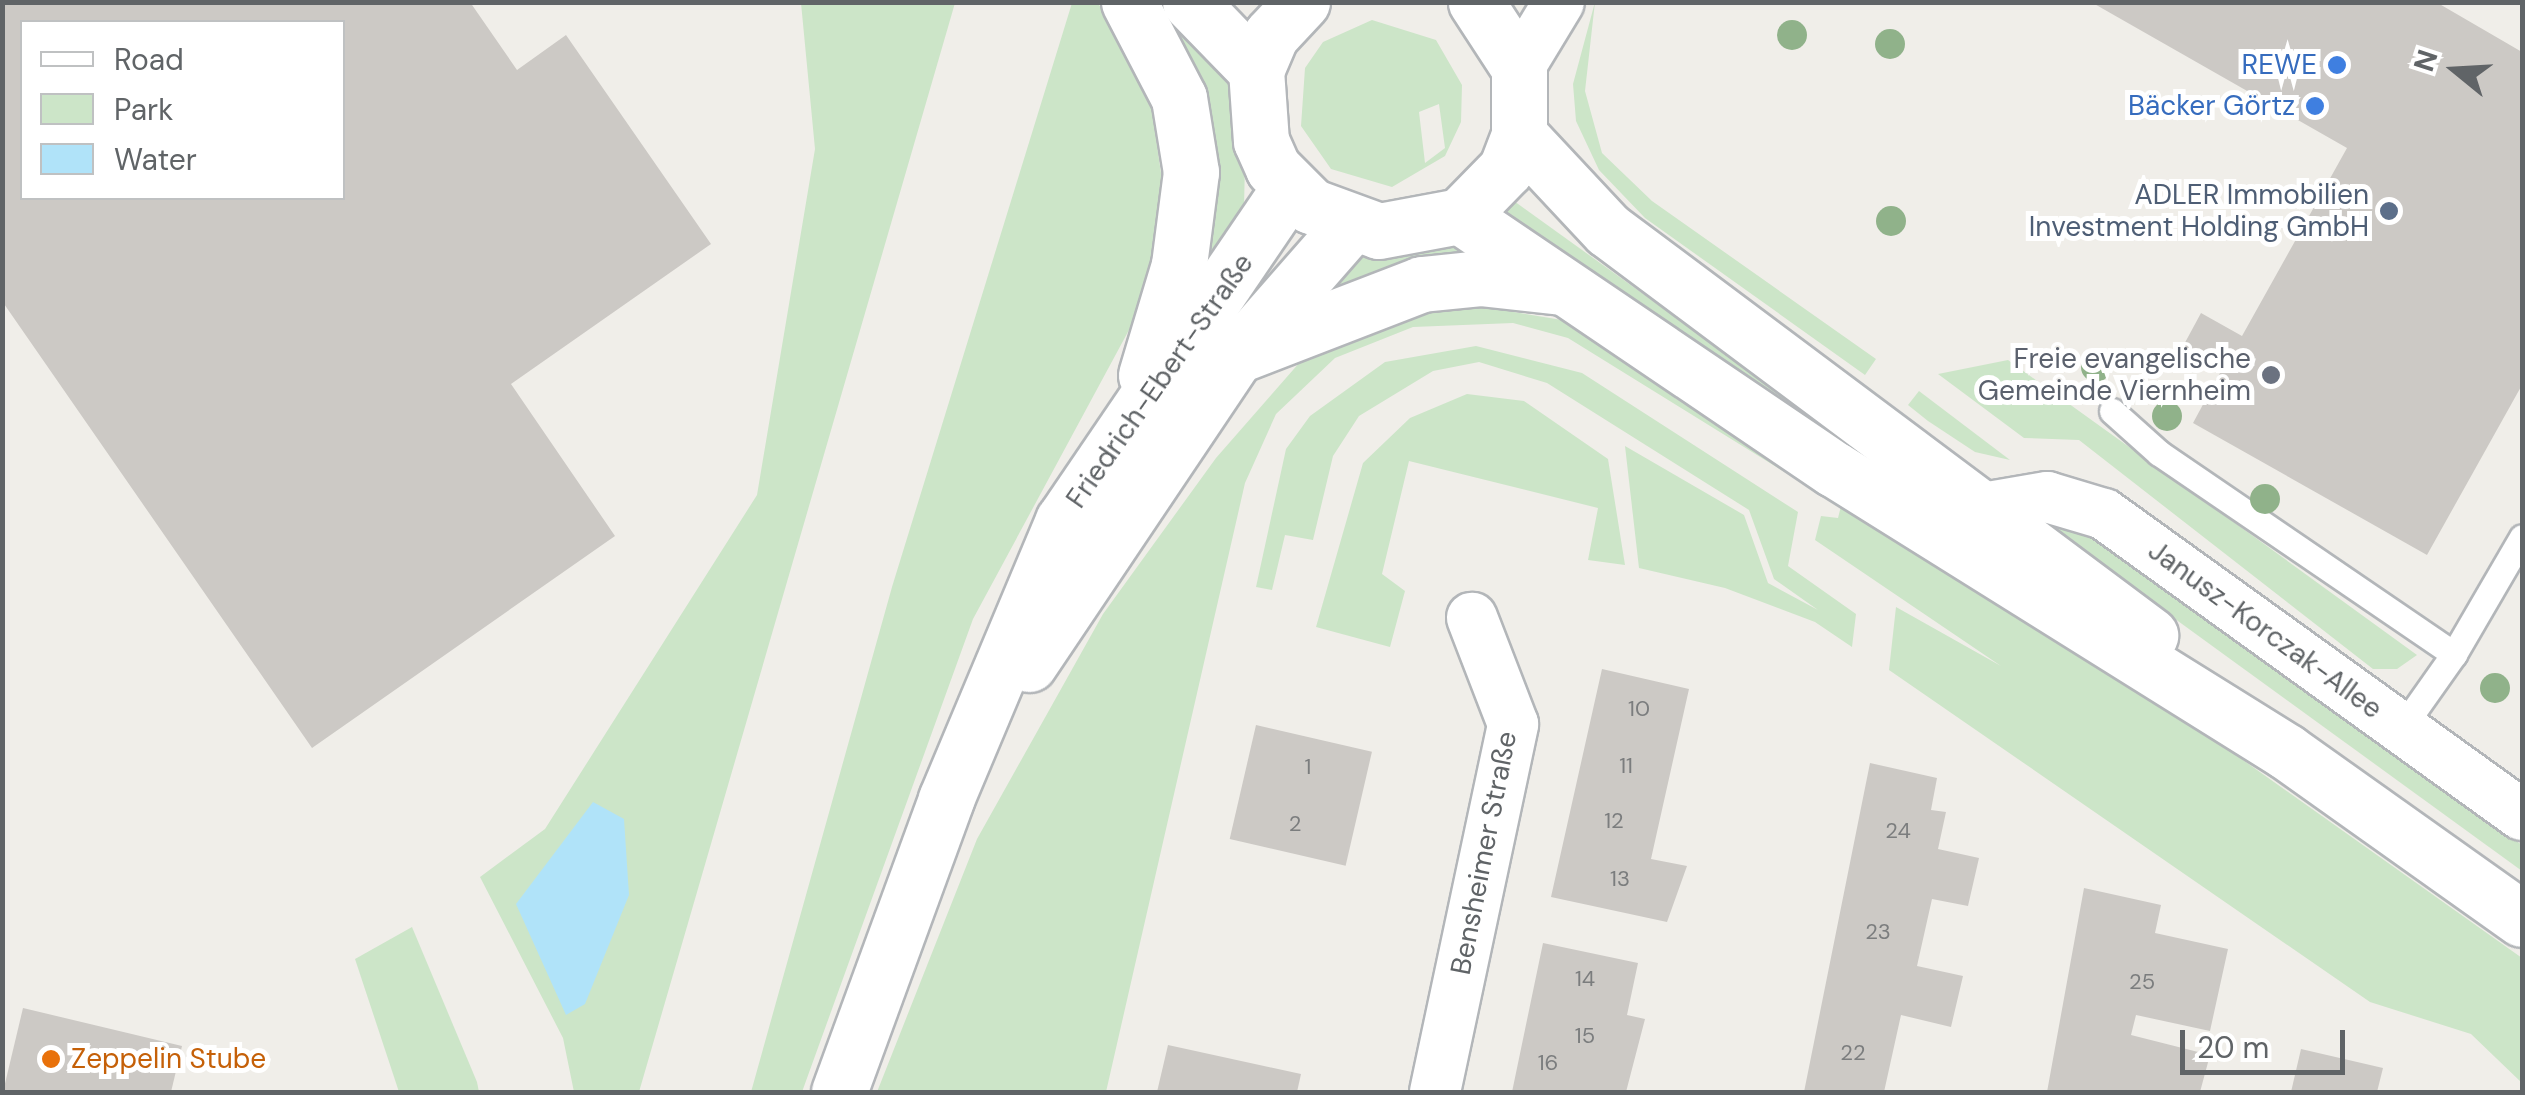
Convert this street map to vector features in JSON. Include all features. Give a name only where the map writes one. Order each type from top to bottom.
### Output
[{"type":"main road","points":[[1129,2],[1179,98],[1192,172],[1178,265],[1136,410]]},
{"type":"main road","points":[[1190,2],[1256,70]]},
{"type":"main road","points":[[1302,2],[1271,36],[1256,70],[1261,140],[1289,188],[1349,227],[1412,230],[1460,216],[1506,169],[1519,136],[1519,68],[1476,2]]},
{"type":"main road","points":[[1519,136],[1608,230],[1989,508],[2287,752]]},
{"type":"main road","name":"Friedrich-Ebert-Straße","points":[[839,1092],[946,799],[1063,521],[1289,188]]},
{"type":"main road","points":[[1460,216],[1580,289],[1834,469],[2287,752],[2522,919]]},
{"type":"main road","name":"Friedrich-Ebert-Straße","points":[[946,799],[1094,559],[1236,356],[1349,227]]},
{"type":"main road","points":[[1236,356],[1422,284],[1480,278],[1580,289]]},
{"type":"street","points":[[1519,68],[1559,2]]},
{"type":"street","name":"Janusz-Korczak-Allee","points":[[1989,508],[2047,498],[2104,514],[2522,815]]},
{"type":"street","name":"Bensheimer Straße","points":[[1434,1092],[1513,724],[1472,618]]},
{"type":"lane","points":[[2112,411],[2159,453],[2454,654]]},
{"type":"lane","points":[[2402,728],[2454,654],[2522,537]]},
{"type":"green space","points":[[1595,2],[1585,91],[1602,153],[1652,201],[1876,359],[1865,375],[1645,218],[1599,170],[1576,121],[1573,84]]},
{"type":"green space","points":[[801,3],[955,3],[639,1092],[574,1092],[563,1038],[480,877],[545,829],[757,495],[815,149]]},
{"type":"green space","points":[[1072,3],[1097,3],[1108,14],[1151,103],[1165,201],[1157,252],[1136,317],[973,619],[802,1092],[751,1092],[892,587]]},
{"type":"green space","points":[[1372,20],[1436,40],[1462,85],[1461,122],[1445,156],[1392,187],[1331,169],[1301,126],[1305,68],[1323,42]],"holes":[[[1439,104],[1445,148],[1425,163],[1419,112]]]},
{"type":"green space","points":[[1173,22],[1227,77],[1245,162],[1244,208],[1206,280],[1201,94]]},
{"type":"green space","points":[[1514,201],[1828,427],[1821,437],[1506,213]]},
{"type":"green space","points":[[1435,243],[1467,252],[1329,291],[1346,261]]},
{"type":"green space","points":[[1466,304],[1574,322],[1799,467],[1791,476],[1568,338],[1513,323],[1413,327],[1335,358],[1276,414],[1245,483],[1106,1092],[877,1092],[977,839],[1103,614],[1216,458],[1300,362],[1401,314]]},
{"type":"green space","points":[[1476,346],[1582,373],[1798,512],[1788,566],[1856,614],[1852,647],[1815,622],[1725,588],[1639,568],[1625,446],[1744,515],[1768,583],[1818,610],[1774,579],[1749,510],[1547,383],[1479,362],[1433,371],[1359,416],[1333,456],[1313,540],[1285,535],[1272,590],[1256,587],[1286,449],[1310,416],[1385,362]]},
{"type":"green space","points":[[2008,360],[2417,655],[2397,669],[2373,669],[2079,440],[2024,438],[1938,374]]},
{"type":"green space","points":[[1919,391],[2010,460],[1975,452],[1928,421],[1908,405]]},
{"type":"green space","points":[[1467,394],[1524,401],[1608,459],[1625,565],[1588,560],[1598,508],[1409,461],[1382,574],[1405,591],[1390,647],[1316,627],[1363,463],[1410,418]]},
{"type":"green space","points":[[1843,498],[2188,721],[2522,958],[2522,1083],[2471,1034],[2370,1002],[1889,670],[1896,607],[2001,666],[1815,540],[1821,516],[1838,518]]},
{"type":"green space","points":[[2066,517],[2522,845],[2522,871],[2057,531]]},
{"type":"green space","points":[[412,927],[479,1092],[399,1092],[355,959]]},
{"type":"water","points":[[593,802],[624,819],[629,895],[585,1004],[566,1015],[516,904]]},
{"type":"building","points":[[2,2],[470,2],[517,70],[566,35],[711,244],[511,384],[615,536],[312,748],[2,301]]},
{"type":"building","points":[[2091,2],[2436,2],[2522,52],[2522,385],[2427,555],[2193,423],[2220,373],[2181,350],[2201,313],[2242,336],[2347,148]]},
{"type":"building","points":[[1602,669],[1689,689],[1651,859],[1687,866],[1667,922],[1551,897]]},
{"type":"building","points":[[1256,725],[1372,752],[1346,866],[1230,839]]},
{"type":"building","points":[[1870,763],[1937,778],[1931,810],[1946,812],[1938,849],[1979,858],[1968,906],[1932,899],[1917,966],[1963,976],[1951,1027],[1901,1015],[1884,1092],[1804,1092]]},
{"type":"building","points":[[2084,888],[2161,905],[2155,933],[2228,949],[2210,1031],[2136,1015],[2131,1035],[2210,1055],[2200,1092],[2047,1092]]},
{"type":"building","points":[[1543,943],[1638,963],[1627,1015],[1645,1019],[1626,1092],[1512,1092]]},
{"type":"building","points":[[23,1008],[182,1046],[171,1092],[3,1092]]},
{"type":"building","points":[[1168,1045],[1301,1074],[1297,1092],[1157,1092]]},
{"type":"building","points":[[2301,1049],[2383,1068],[2377,1092],[2291,1092]]},
{"type":"place","name":"REWE","points":[[2337,65]]},
{"type":"place","name":"Bäcker Görtz","points":[[2315,106]]},
{"type":"place","name":"ADLER Immobilien Investment Holding GmbH","points":[[2389,211]]},
{"type":"place","name":"Freie evangelische Gemeinde Viernheim","points":[[2271,375]]},
{"type":"place","name":"Zeppelin Stube","points":[[51,1059]]}]
